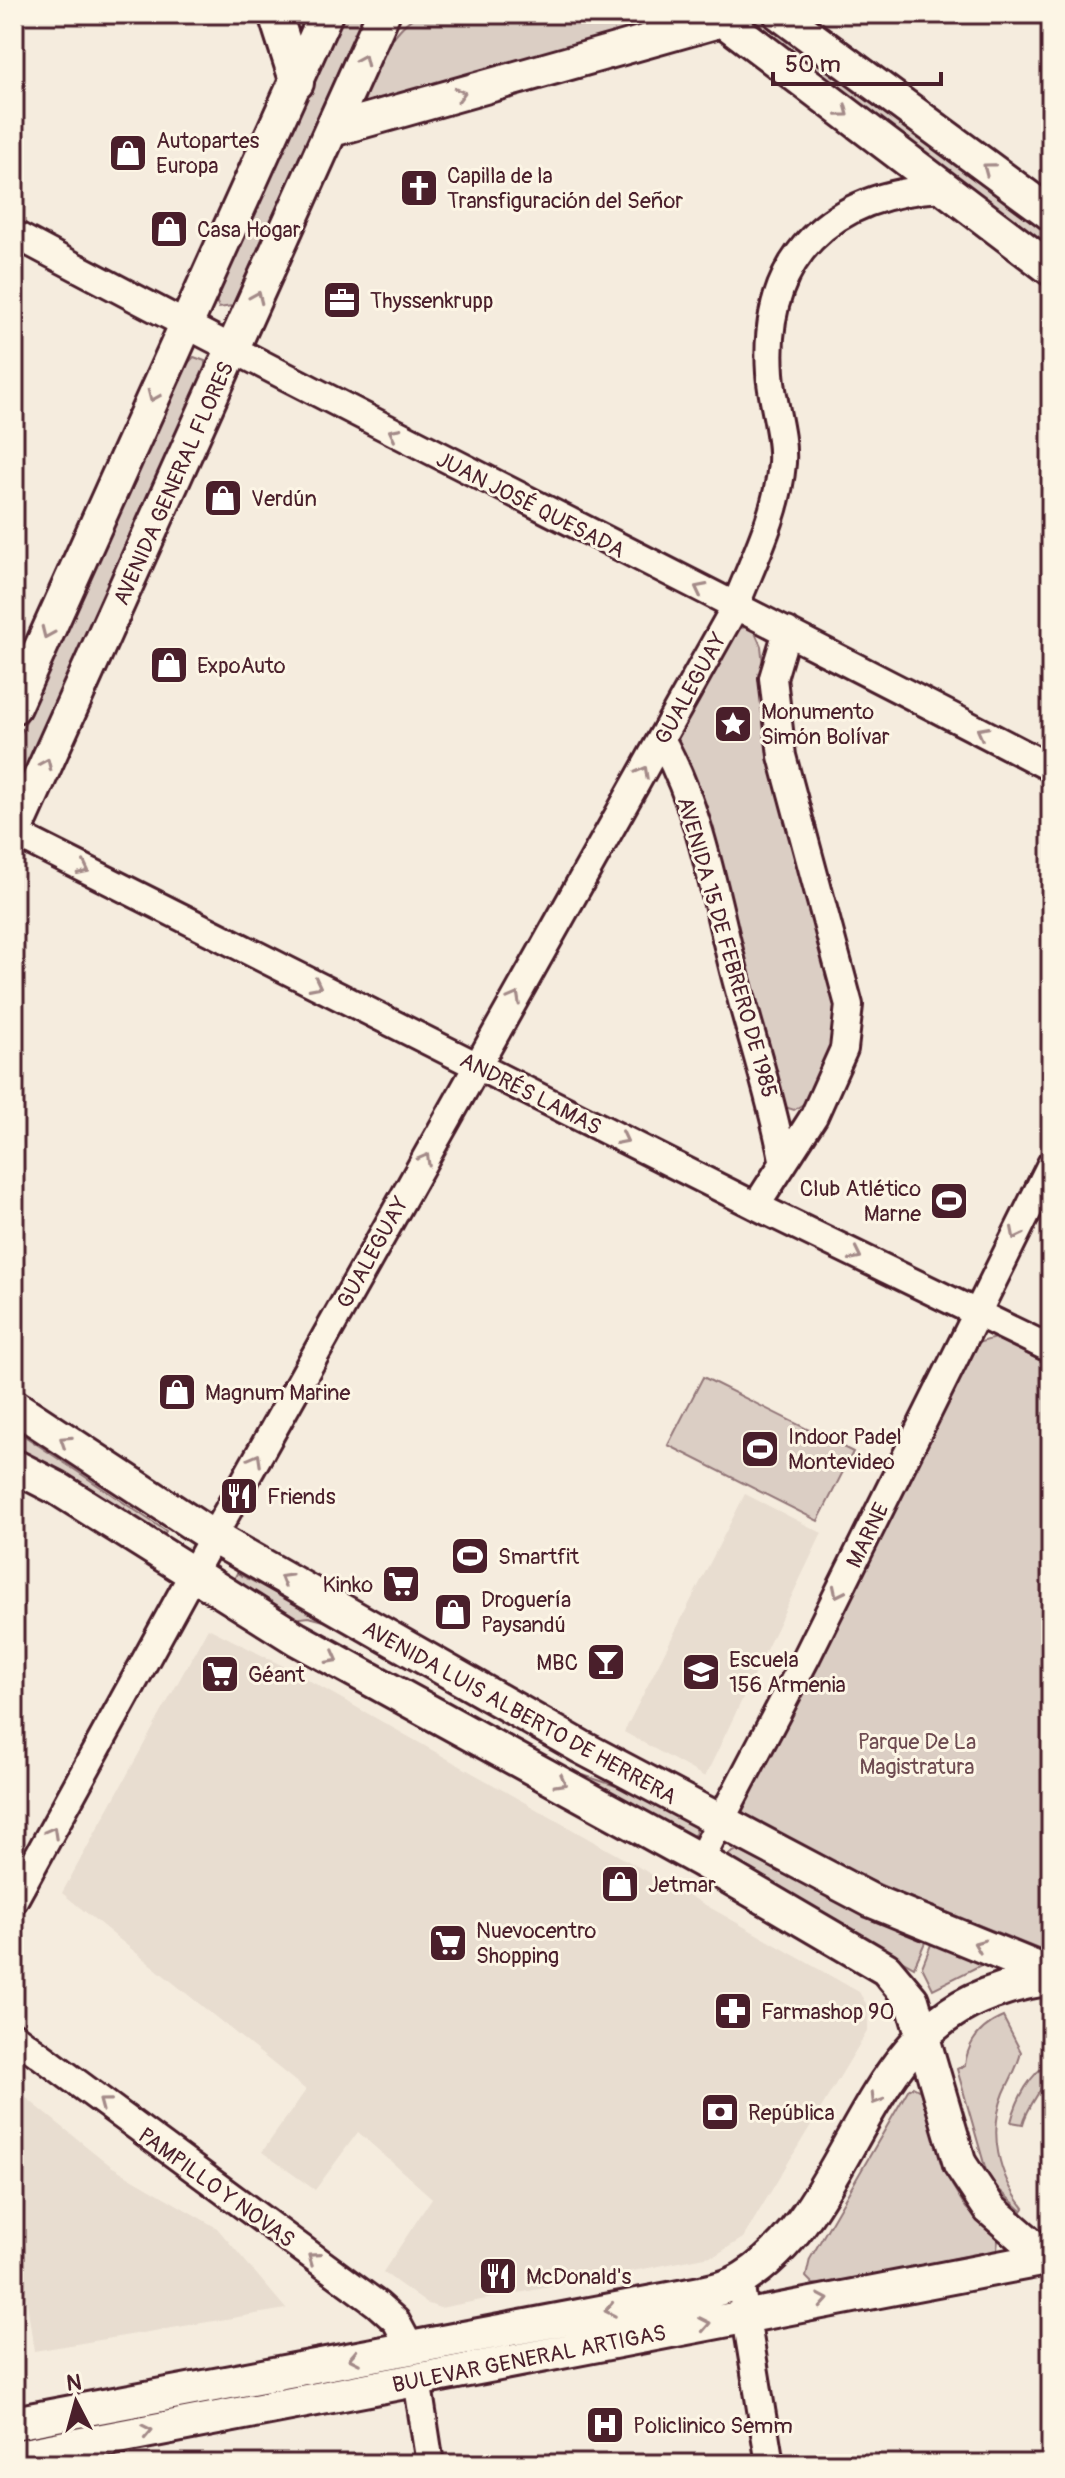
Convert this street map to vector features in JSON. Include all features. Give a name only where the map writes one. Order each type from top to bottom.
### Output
[{"type":"main road","points":[[275,14],[297,83]]},
{"type":"main road","points":[[14,707],[326,14]]},
{"type":"main road","name":"AVENIDA GENERAL FLORES","points":[[14,834],[383,14]]},
{"type":"main road","points":[[780,14],[1051,214]]},
{"type":"main road","points":[[332,130],[718,17],[1051,269]]},
{"type":"main road","name":"AVENIDA LUIS ALBERTO DE HERRERA","points":[[14,1406],[213,1537],[392,1642],[720,1822],[872,1901],[1051,1974]]},
{"type":"main road","name":"AVENIDA LUIS ALBERTO DE HERRERA","points":[[14,1466],[57,1488],[193,1577],[297,1639],[700,1860],[886,1969],[912,2000],[943,2115],[960,2164],[990,2209],[1049,2260]]},
{"type":"main road","points":[[740,2281],[787,2239],[897,2064],[923,2037],[961,2006],[1011,1987],[1051,1980]]},
{"type":"main road","name":"BULEVAR GENERAL ARTIGAS","points":[[15,2455],[1049,2260]]},
{"type":"main road","name":"BULEVAR GENERAL ARTIGAS","points":[[14,2423],[685,2296],[740,2281]]},
{"type":"street","points":[[735,607],[762,542],[779,481],[782,460],[769,345],[770,323],[783,275],[808,242],[852,210],[909,189],[944,188]]},
{"type":"street","name":"JUAN JOSÉ QUESADA","points":[[14,234],[233,352],[787,631],[1051,768]]},
{"type":"street","name":"GUALEGUAY","points":[[14,1900],[213,1537],[735,607]]},
{"type":"street","points":[[756,1206],[783,1159],[814,1116],[844,1049],[849,1005],[788,785],[778,730],[773,678],[787,631]]},
{"type":"street","name":"AVENIDA 15 DE FEBRERO DE 1985","points":[[661,739],[678,770],[709,866],[735,973],[770,1095],[783,1159]]},
{"type":"street","name":"ANDRÉS LAMAS","points":[[14,834],[756,1206],[1051,1349]]},
{"type":"street","name":"MARNE","points":[[700,1860],[807,1656],[1051,1164]]},
{"type":"street","name":"PAMPILLO Y NOVAS","points":[[14,2036],[377,2304],[396,2321],[410,2347]]},
{"type":"street","points":[[740,2281],[770,2464]]},
{"type":"street","points":[[417,2379],[430,2464]]},
{"type":"shaded area","points":[[745,1494],[822,1533],[705,1777],[624,1732]]},
{"type":"shaded area","name":"Nuevocentro Shopping","points":[[208,1628],[289,1669],[859,1992],[868,2007],[868,2030],[743,2238],[716,2255],[440,2308],[426,2303],[383,2272],[432,2198],[358,2132],[315,2190],[262,2152],[306,2090],[62,1893]]},
{"type":"shaded area","points":[[14,2088],[111,2166],[217,2228],[286,2309],[34,2351],[14,2212]]},
{"type":"green space","points":[[342,14],[364,14],[232,306],[219,308],[214,295]]},
{"type":"green space","points":[[419,14],[676,14],[672,20],[363,106],[371,80],[390,42]]},
{"type":"green space","points":[[740,14],[756,14],[1051,236],[1051,249]]},
{"type":"green space","points":[[194,357],[205,361],[205,370],[14,795],[14,748],[185,366]]},
{"type":"green space","points":[[753,628],[761,646],[776,785],[829,957],[841,1034],[811,1099],[794,1110],[782,1106],[675,740],[731,640],[738,629]]},
{"type":"green space","name":"Parque De La Magistratura","points":[[995,1338],[1051,1366],[1051,1954],[822,1858],[745,1816],[741,1805],[977,1343]]},
{"type":"green space","name":"Indoor Padel Montevideo","points":[[703,1377],[853,1452],[818,1521],[668,1445]]},
{"type":"green space","points":[[14,1429],[166,1531],[162,1538],[47,1463],[14,1447]]},
{"type":"green space","points":[[237,1573],[335,1624],[309,1617],[293,1619],[232,1583]]},
{"type":"green space","points":[[565,1769],[637,1793],[695,1826],[696,1833],[691,1838]]},
{"type":"green space","points":[[737,1850],[855,1910],[926,1940],[914,1967],[730,1863],[729,1854]]},
{"type":"green space","points":[[932,1942],[982,1963],[933,1989],[922,1967]]},
{"type":"green space","points":[[1003,2017],[1021,2052],[999,2108],[996,2138],[1002,2168],[1024,2208],[1022,2211],[995,2186],[987,2174],[957,2069],[965,2065],[977,2035]]},
{"type":"green space","points":[[1051,2061],[1047,2077],[1023,2124],[1011,2122],[1025,2087]]},
{"type":"green space","points":[[913,2087],[920,2091],[952,2185],[966,2208],[998,2240],[997,2250],[823,2285],[813,2284],[806,2277],[810,2259],[908,2090]]},
{"type":"place","name":"Autopartes Europa","points":[[128,153]]},
{"type":"place","name":"Capilla de la Transfiguración del Señor","points":[[419,188]]},
{"type":"place","name":"Casa Hogar","points":[[169,229]]},
{"type":"place","name":"Thyssenkrupp","points":[[342,300]]},
{"type":"place","name":"Verdún","points":[[223,498]]},
{"type":"place","name":"ExpoAuto","points":[[169,665]]},
{"type":"place","name":"Monumento Simón Bolívar","points":[[733,724]]},
{"type":"place","name":"Club Atlético Marne","points":[[949,1201]]},
{"type":"place","name":"Magnum Marine","points":[[177,1392]]},
{"type":"place","name":"Indoor Padel Montevideo","points":[[760,1449]]},
{"type":"place","name":"Friends","points":[[239,1496]]},
{"type":"place","name":"Smartfit","points":[[470,1556]]},
{"type":"place","name":"Kinko","points":[[401,1584]]},
{"type":"place","name":"Droguería Paysandú","points":[[453,1612]]},
{"type":"place","name":"MBC","points":[[606,1662]]},
{"type":"place","name":"Escuela 156 Armenia","points":[[701,1672]]},
{"type":"place","name":"Géant","points":[[220,1674]]},
{"type":"place","name":"Jetmar","points":[[620,1884]]},
{"type":"place","name":"Nuevocentro Shopping","points":[[448,1943]]},
{"type":"place","name":"Farmashop 90","points":[[733,2011]]},
{"type":"place","name":"República","points":[[720,2112]]},
{"type":"place","name":"McDonald's","points":[[498,2276]]},
{"type":"place","name":"Policlinico Semm","points":[[605,2425]]}]
